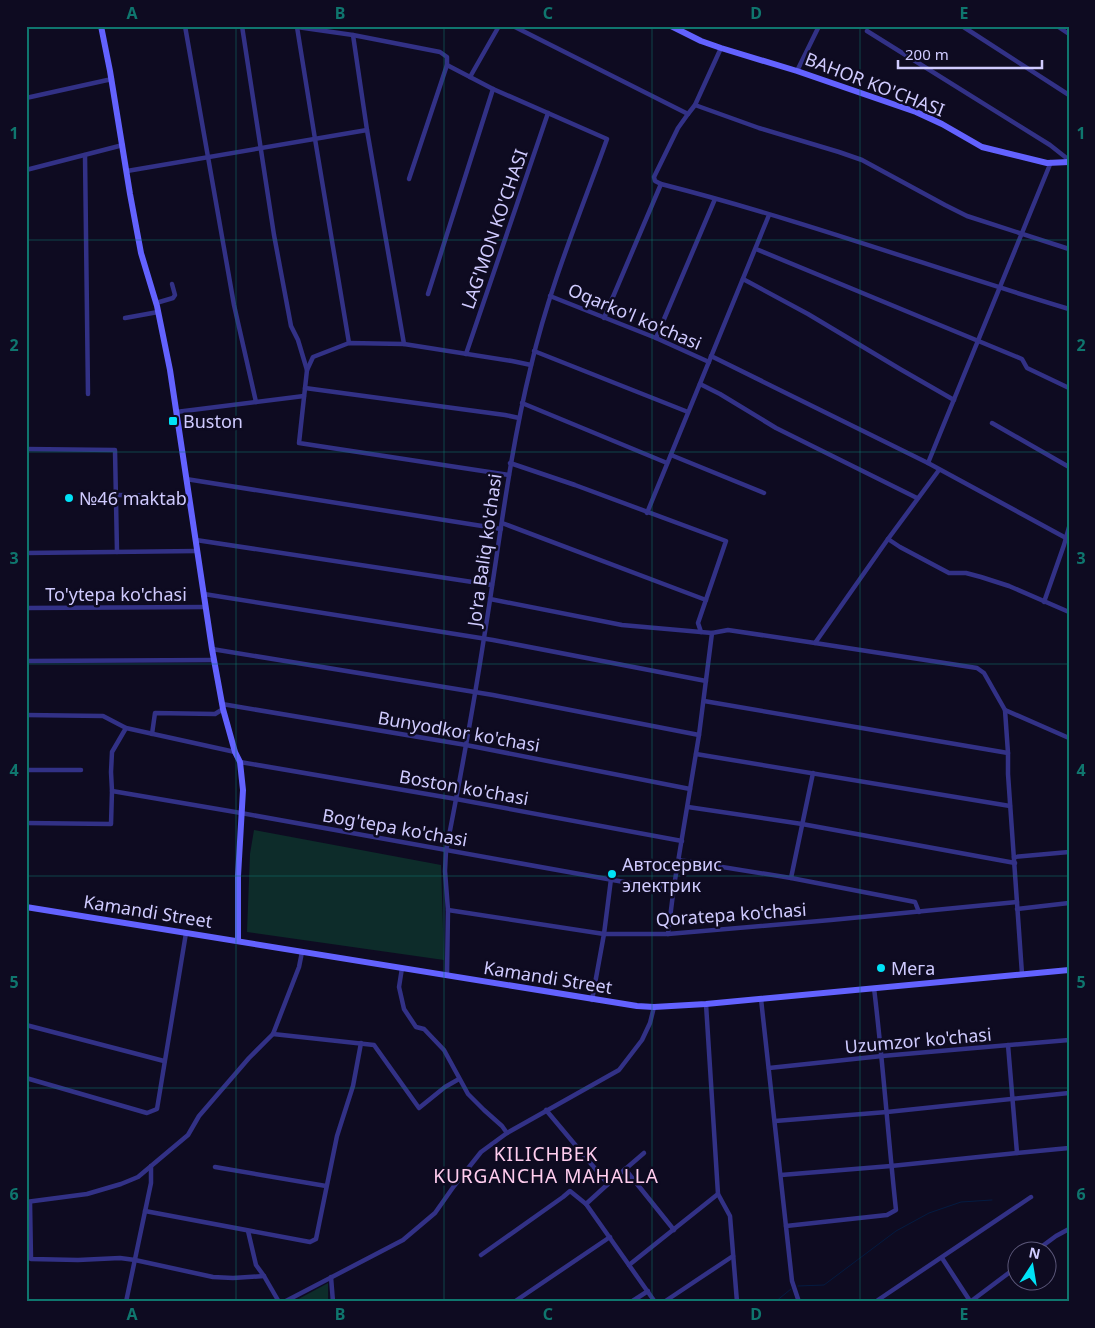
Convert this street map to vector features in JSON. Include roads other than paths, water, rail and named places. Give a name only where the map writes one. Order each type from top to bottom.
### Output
[{"type":"street","points":[[102,26],[142,253],[156,303],[170,370],[214,660],[223,707],[235,752],[240,762],[243,790],[238,876],[238,941]]},
{"type":"street","points":[[186,26],[234,305],[256,402]]},
{"type":"street","points":[[242,26],[274,236],[291,326],[298,340],[307,370]]},
{"type":"street","points":[[290,26],[354,35],[440,52],[447,57],[447,65],[409,179]]},
{"type":"street","points":[[470,77],[499,26]]},
{"type":"street","points":[[513,26],[688,114]]},
{"type":"street","name":"BAHOR KO'CHASI","points":[[671,26],[701,41],[797,71],[916,112],[942,124],[982,148],[1047,162],[1069,161]]},
{"type":"street","points":[[797,71],[819,26]]},
{"type":"street","points":[[962,26],[1069,95]]},
{"type":"street","points":[[1057,26],[1069,34]]},
{"type":"street","points":[[297,27],[349,344]]},
{"type":"street","points":[[867,31],[1050,145],[1069,161]]},
{"type":"street","points":[[354,35],[367,130],[404,344]]},
{"type":"street","points":[[721,48],[695,106],[678,128],[654,177],[655,181],[1069,308]]},
{"type":"street","points":[[447,65],[493,89],[548,113]]},
{"type":"street","points":[[26,98],[112,79]]},
{"type":"street","points":[[428,294],[493,89]]},
{"type":"street","points":[[695,106],[862,160],[968,216],[1069,249]]},
{"type":"street","name":"Jo'ra Baliq ko'chasi","points":[[447,975],[448,910],[445,871],[446,850],[484,639],[510,463],[534,351],[550,296],[606,140],[548,113]]},
{"type":"street","name":"LAG'MON KO'CHASI","points":[[466,354],[548,113]]},
{"type":"street","points":[[127,171],[367,130]]},
{"type":"street","points":[[26,170],[122,145]]},
{"type":"street","points":[[85,155],[88,394]]},
{"type":"street","points":[[928,463],[1051,162]]},
{"type":"street","points":[[604,318],[661,184]]},
{"type":"street","points":[[656,338],[715,199]]},
{"type":"street","points":[[647,512],[769,215]]},
{"type":"street","points":[[756,249],[1022,359],[1027,368],[1069,388]]},
{"type":"street","points":[[743,279],[808,314],[954,400]]},
{"type":"street","points":[[156,303],[173,298],[175,295],[172,284]]},
{"type":"street","name":"Oqarko'l ko'chasi","points":[[550,296],[656,338],[709,362]]},
{"type":"street","points":[[125,318],[158,312]]},
{"type":"street","points":[[509,475],[299,443],[307,370],[313,357],[349,344],[404,344],[531,365]]},
{"type":"street","points":[[534,351],[688,412]]},
{"type":"street","points":[[711,356],[928,463],[1066,538]]},
{"type":"street","points":[[700,384],[776,428],[917,498]]},
{"type":"street","points":[[305,388],[519,418]]},
{"type":"street","points":[[176,412],[304,396]]},
{"type":"street","points":[[522,403],[668,463]]},
{"type":"street","points":[[992,423],[1069,467]]},
{"type":"street","points":[[26,449],[115,450],[117,552]]},
{"type":"street","points":[[671,455],[764,493]]},
{"type":"street","points":[[510,463],[726,541],[698,623],[700,632]]},
{"type":"street","points":[[815,643],[888,538],[939,470]]},
{"type":"street","points":[[186,479],[502,526],[706,600]]},
{"type":"street","points":[[116,495],[189,496]]},
{"type":"street","points":[[1044,602],[1069,527]]},
{"type":"street","points":[[888,538],[900,548],[949,573],[981,577],[1009,586],[1069,612]]},
{"type":"street","points":[[196,540],[492,585]]},
{"type":"street","points":[[26,553],[197,551]]},
{"type":"street","points":[[204,594],[484,639],[706,681]]},
{"type":"street","points":[[490,600],[622,625],[712,633],[728,630],[977,668],[984,673],[1005,710],[1022,974]]},
{"type":"street","name":"To'ytepa ko'chasi","points":[[26,608],[206,607]]},
{"type":"street","points":[[668,934],[704,701],[712,633]]},
{"type":"street","points":[[212,649],[475,692],[699,735]]},
{"type":"street","points":[[26,661],[214,660]]},
{"type":"street","points":[[704,701],[1008,753]]},
{"type":"street","points":[[152,734],[155,713],[215,714],[223,707]]},
{"type":"street","name":"Bunyodkor ko'chasi","points":[[223,707],[466,746],[690,789]]},
{"type":"street","points":[[1005,710],[1068,735]]},
{"type":"street","points":[[26,715],[103,716],[126,728],[235,752]]},
{"type":"street","points":[[26,823],[111,824],[112,791],[110,772],[112,752],[126,728]]},
{"type":"street","points":[[696,754],[1010,806]]},
{"type":"street","name":"Boston ko'chasi","points":[[240,762],[456,799],[682,841]]},
{"type":"street","points":[[26,770],[81,770]]},
{"type":"street","points":[[792,878],[813,773]]},
{"type":"street","name":"Bog'tepa ko'chasi","points":[[112,791],[674,891]]},
{"type":"street","points":[[688,807],[802,824],[1015,863]]},
{"type":"street","points":[[1014,857],[1069,852]]},
{"type":"street","points":[[679,860],[792,878],[914,902],[919,912]]},
{"type":"street","points":[[592,1000],[604,934],[611,879]]},
{"type":"street","name":"Qoratepa ko'chasi","points":[[448,910],[604,934],[668,934],[1016,902]]},
{"type":"street","points":[[1017,909],[1069,903]]},
{"type":"street","name":"Kamandi Street","points":[[26,907],[637,1006],[706,1004],[1069,970]]},
{"type":"street","points":[[26,1078],[147,1113],[156,1110],[186,933]]},
{"type":"street","points":[[264,1276],[213,1277],[120,1258],[78,1260],[31,1259],[28,1202],[87,1194],[138,1177],[188,1135],[199,1116],[273,1034],[299,967],[302,952]]},
{"type":"street","points":[[402,968],[399,987],[404,1009],[416,1027],[424,1029],[444,1050],[468,1094],[507,1133]]},
{"type":"street","points":[[786,1226],[887,1215],[896,1210],[874,988]]},
{"type":"street","points":[[761,999],[776,1121],[792,1281],[799,1302]]},
{"type":"street","points":[[706,1004],[718,1194],[730,1216],[738,1302]]},
{"type":"street","points":[[284,1302],[403,1240],[435,1213],[481,1152],[507,1133],[620,1070],[642,1040],[650,1023],[654,1007]]},
{"type":"street","points":[[26,1025],[164,1061]]},
{"type":"street","points":[[273,1034],[374,1045],[419,1108],[445,1087],[459,1079]]},
{"type":"street","name":"Uzumzor ko'chasi","points":[[769,1068],[1069,1040]]},
{"type":"street","points":[[145,1211],[310,1242],[316,1239],[337,1136],[352,1086],[361,1043]]},
{"type":"street","points":[[1008,1045],[1017,1152]]},
{"type":"street","points":[[776,1121],[1069,1094]]},
{"type":"street","points":[[546,1110],[608,1184]]},
{"type":"street","points":[[781,1175],[1069,1148]]},
{"type":"street","points":[[586,1204],[644,1154]]},
{"type":"street","points":[[126,1302],[151,1183],[151,1166]]},
{"type":"street","points":[[214,1167],[326,1186]]},
{"type":"street","points":[[625,1169],[674,1230]]},
{"type":"street","points":[[481,1255],[570,1191],[586,1204],[655,1302]]},
{"type":"street","points":[[629,1265],[718,1194]]},
{"type":"street","points":[[878,1300],[1031,1198]]},
{"type":"street","points":[[1051,1240],[1069,1229]]},
{"type":"street","points":[[248,1231],[256,1265],[279,1302]]},
{"type":"street","points":[[514,1302],[610,1237]]},
{"type":"street","points":[[664,1302],[733,1256]]},
{"type":"street","points":[[942,1258],[970,1302],[1008,1274]]},
{"type":"street","points":[[331,1277],[333,1302]]},
{"type":"street","points":[[631,1302],[648,1291]]},
{"type":"waterway","points":[[798,1286],[824,1285],[896,1231],[929,1213],[961,1202],[992,1200]]},
{"type":"waterway","points":[[775,1302],[791,1289]]},
{"type":"place","name":"Buston","points":[[173,421]]},
{"type":"place","name":"№46 maktab","points":[[69,498]]},
{"type":"place","name":"Автосервис электрик","points":[[612,874]]},
{"type":"place","name":"Мега","points":[[881,968]]},
{"type":"district","name":"KILICHBEK KURGANCHA MAHALLA","points":[[546,1165]]}]
